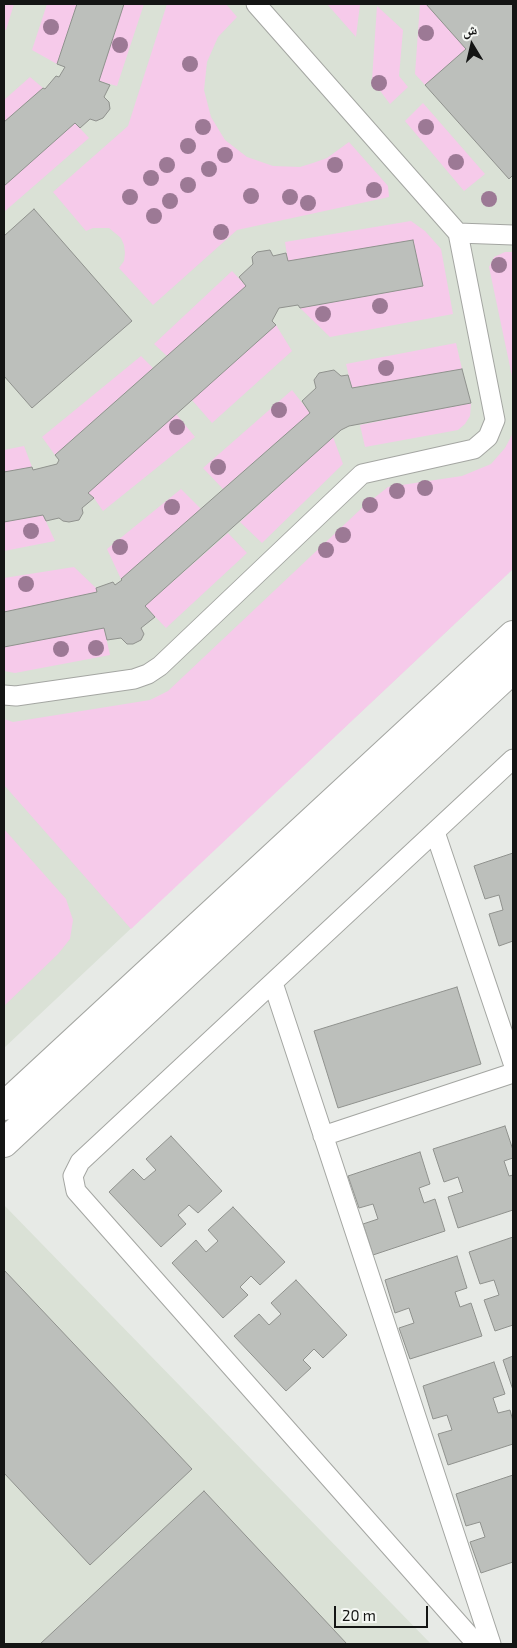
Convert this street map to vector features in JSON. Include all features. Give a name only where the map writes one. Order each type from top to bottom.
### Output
[{"type":"main road","points":[[4,1106],[513,634]]},
{"type":"main road","points":[[4,1144],[513,669]]},
{"type":"lane","points":[[4,695],[16,696],[134,679],[148,674],[160,666],[362,474],[474,449],[488,437],[496,420],[458,234],[256,4]]},
{"type":"lane","points":[[458,234],[513,235]]},
{"type":"lane","points":[[479,1644],[474,1641],[76,1191],[73,1176],[80,1162],[513,760]]},
{"type":"lane","points":[[435,832],[513,1062]]},
{"type":"lane","points":[[273,983],[491,1644]]},
{"type":"lane","points":[[323,1136],[513,1073]]},
{"type":"shaded area","points":[[4,4],[513,4],[513,569],[4,1048]]},
{"type":"shaded area","points":[[4,4],[14,4],[6,30],[4,29]]},
{"type":"shaded area","points":[[47,4],[77,4],[57,64],[32,50]]},
{"type":"shaded area","points":[[124,4],[144,4],[117,86],[99,81]]},
{"type":"shaded area","points":[[167,4],[226,4],[237,17],[218,37],[207,62],[204,90],[211,117],[225,140],[247,157],[273,166],[300,167],[327,158],[349,142],[388,186],[389,197],[237,230],[153,305],[119,268],[124,261],[125,253],[121,238],[109,228],[93,228],[86,231],[53,192],[128,126]]},
{"type":"shaded area","points":[[327,4],[360,4],[356,37]]},
{"type":"shaded area","points":[[420,4],[426,4],[466,49],[425,85],[415,74]]},
{"type":"shaded area","points":[[377,6],[403,30],[399,76],[408,87],[390,104],[372,80]]},
{"type":"shaded area","points":[[30,77],[43,88],[4,122],[4,100]]},
{"type":"shaded area","points":[[423,103],[485,174],[464,191],[405,121]]},
{"type":"shaded area","points":[[75,123],[89,138],[4,212],[4,186]]},
{"type":"shaded area","points":[[411,221],[425,231],[441,249],[453,314],[330,337],[300,308],[423,286],[413,240],[288,261],[285,242]]},
{"type":"shaded area","points":[[505,252],[513,252],[513,381],[489,267],[494,257]]},
{"type":"shaded area","points":[[232,271],[246,286],[167,356],[154,344]]},
{"type":"shaded area","points":[[276,325],[292,351],[212,423],[192,400]]},
{"type":"shaded area","points":[[456,343],[462,369],[352,388],[346,364]]},
{"type":"shaded area","points":[[141,356],[153,368],[55,455],[42,437]]},
{"type":"shaded area","points":[[292,390],[310,413],[223,489],[203,468]]},
{"type":"shaded area","points":[[471,403],[470,416],[458,430],[365,447],[360,425]]},
{"type":"shaded area","points":[[176,414],[195,437],[103,511],[88,493]]},
{"type":"shaded area","points":[[513,433],[513,569],[131,929],[4,785],[4,719],[13,722],[150,700],[168,691],[364,506],[388,487],[462,476],[491,464],[505,448]]},
{"type":"shaded area","points":[[333,437],[343,464],[262,543],[240,522]]},
{"type":"shaded area","points":[[24,446],[32,467],[4,472],[4,450]]},
{"type":"shaded area","points":[[181,489],[201,509],[121,579],[107,549]]},
{"type":"shaded area","points":[[43,515],[55,541],[4,551],[4,522]]},
{"type":"shaded area","points":[[228,533],[247,553],[166,628],[145,606]]},
{"type":"shaded area","points":[[74,567],[96,588],[97,592],[4,612],[4,578]]},
{"type":"shaded area","points":[[104,628],[110,655],[15,673],[4,671],[4,647]]},
{"type":"shaded area","points":[[4,829],[66,899],[73,920],[70,939],[58,954],[4,1006]]},
{"type":"shaded area","points":[[4,1205],[431,1644],[4,1644]]},
{"type":"building","points":[[77,4],[124,4],[99,81],[110,85],[104,97],[109,102],[110,109],[103,118],[96,121],[90,119],[80,128],[75,123],[4,186],[4,122],[43,88],[45,89],[56,76],[59,77],[65,67],[57,64]]},
{"type":"building","points":[[426,4],[513,4],[513,175],[509,179],[425,85],[466,49]]},
{"type":"building","points":[[34,209],[132,321],[32,408],[4,376],[4,236]]},
{"type":"building","points":[[413,240],[423,286],[300,308],[298,305],[279,308],[272,321],[276,325],[88,493],[94,498],[82,508],[83,513],[79,520],[69,522],[59,518],[46,521],[43,515],[4,522],[4,472],[32,467],[33,470],[57,464],[59,460],[55,455],[246,286],[239,277],[253,264],[252,257],[257,252],[270,250],[273,256],[286,253],[288,261]]},
{"type":"building","points":[[462,369],[471,403],[349,426],[341,430],[145,606],[155,617],[141,628],[144,634],[141,640],[133,644],[127,644],[121,638],[107,640],[104,628],[4,647],[4,612],[97,592],[96,588],[113,582],[115,585],[122,580],[310,413],[302,401],[316,388],[314,380],[319,373],[334,370],[341,376],[348,375],[352,388]]},
{"type":"building","points":[[513,853],[513,941],[499,946],[489,914],[503,910],[499,895],[485,899],[474,866]]},
{"type":"building","points":[[457,987],[481,1064],[338,1108],[314,1031]]},
{"type":"building","points":[[505,1126],[513,1150],[513,1158],[504,1161],[509,1176],[513,1175],[513,1210],[458,1228],[448,1197],[463,1192],[458,1177],[444,1182],[433,1149]]},
{"type":"building","points":[[171,1136],[222,1191],[198,1213],[189,1205],[178,1215],[186,1224],[161,1247],[109,1192],[133,1169],[144,1180],[156,1170],[146,1159]]},
{"type":"building","points":[[420,1152],[430,1184],[419,1188],[424,1203],[435,1199],[445,1231],[373,1255],[363,1224],[378,1219],[373,1204],[359,1208],[348,1176]]},
{"type":"building","points":[[233,1207],[285,1262],[260,1285],[251,1276],[240,1287],[248,1295],[223,1318],[172,1263],[196,1240],[206,1252],[218,1241],[208,1230]]},
{"type":"building","points":[[513,1237],[513,1325],[495,1331],[484,1300],[499,1295],[494,1280],[480,1284],[469,1252]]},
{"type":"building","points":[[457,1256],[467,1288],[455,1292],[460,1307],[471,1303],[482,1336],[410,1359],[399,1328],[414,1323],[409,1308],[395,1313],[385,1280]]},
{"type":"building","points":[[4,1270],[192,1469],[90,1565],[4,1473]]},
{"type":"building","points":[[296,1280],[347,1335],[323,1358],[314,1349],[303,1360],[311,1368],[286,1391],[234,1336],[259,1314],[269,1325],[281,1314],[271,1303]]},
{"type":"building","points":[[513,1356],[513,1390],[503,1360]]},
{"type":"building","points":[[494,1362],[505,1394],[493,1398],[498,1413],[510,1410],[513,1421],[513,1444],[448,1465],[438,1434],[452,1430],[447,1415],[433,1419],[423,1386]]},
{"type":"building","points":[[513,1475],[513,1562],[481,1573],[470,1542],[485,1537],[480,1522],[466,1526],[456,1494]]},
{"type":"building","points":[[204,1491],[347,1644],[40,1644]]}]
